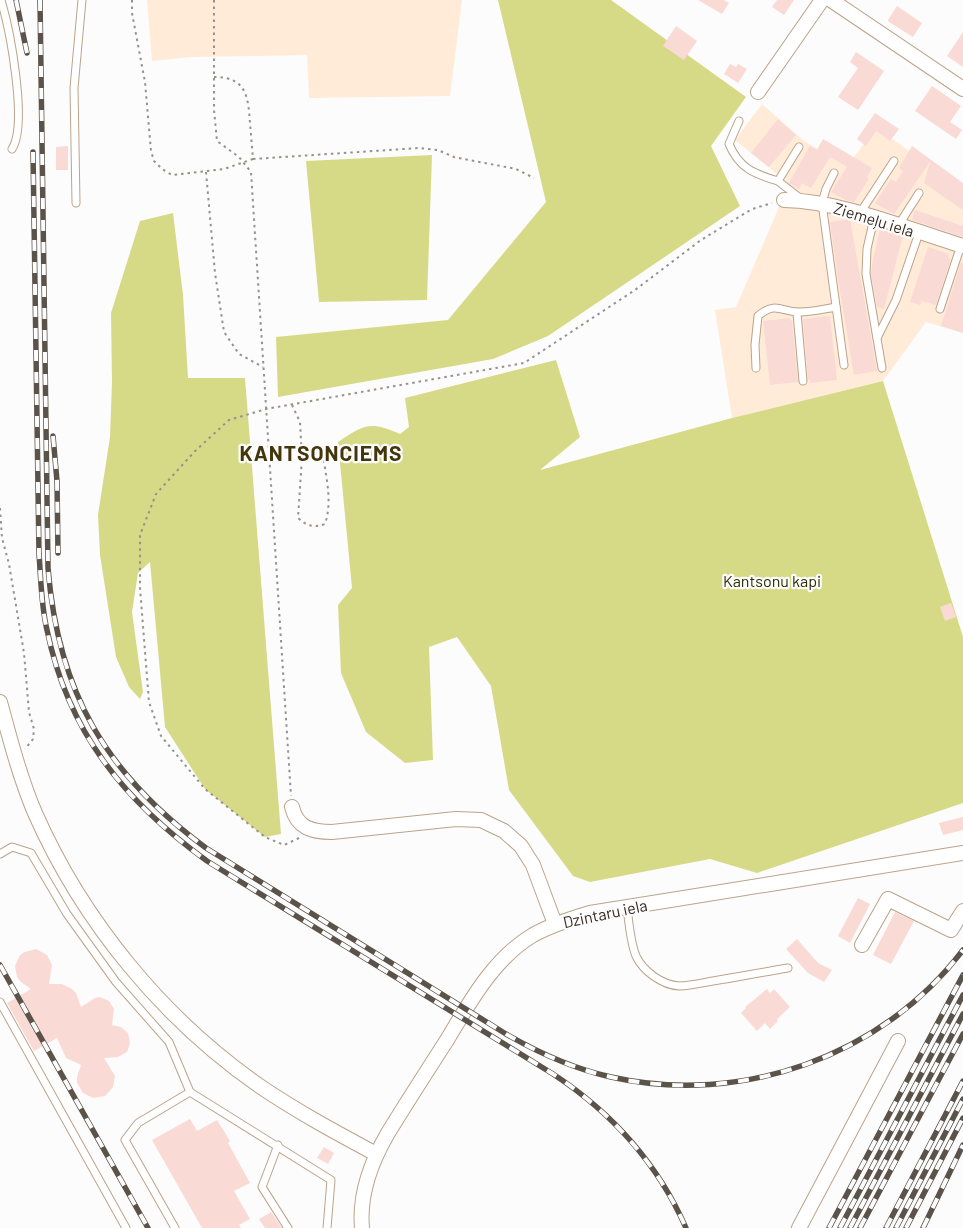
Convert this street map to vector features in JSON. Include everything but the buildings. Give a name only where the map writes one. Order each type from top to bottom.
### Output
[{"type":"street","points":[[758,92],[822,0]]},
{"type":"street","points":[[831,0],[963,90]]},
{"type":"street","name":"Ziemeļu iela","points":[[784,200],[822,203],[860,213],[962,246]]},
{"type":"street","points":[[0,702],[34,812],[60,864],[83,902],[117,950],[158,998],[193,1033],[262,1088],[318,1123],[376,1154]]},
{"type":"street","points":[[292,807],[294,817],[300,824],[315,832],[332,832],[456,819],[481,820],[504,831],[521,846],[532,865],[555,924]]},
{"type":"street","name":"Dzintaru iela","points":[[362,1228],[366,1185],[376,1154],[477,992],[496,967],[513,950],[532,936],[555,924],[590,914],[963,853]]},
{"type":"street","points":[[862,945],[888,899],[951,930],[963,911]]},
{"type":"street","points":[[799,1228],[898,1042]]},
{"type":"lane","points":[[1,0],[10,34],[18,110],[18,137],[12,149]]},
{"type":"lane","points":[[76,203],[74,88],[82,0]]},
{"type":"lane","points":[[739,122],[729,144],[733,153],[742,164],[758,175],[778,181],[802,200]]},
{"type":"lane","points":[[778,181],[799,147]]},
{"type":"lane","points":[[860,213],[894,161]]},
{"type":"lane","points":[[834,173],[822,203],[844,365]]},
{"type":"lane","points":[[898,226],[919,193]]},
{"type":"lane","points":[[874,218],[867,249],[866,274],[882,368]]},
{"type":"lane","points":[[877,338],[896,300],[919,232]]},
{"type":"lane","points":[[940,310],[962,246]]},
{"type":"lane","points":[[756,368],[755,345],[758,316],[766,309],[780,308],[797,313],[836,307]]},
{"type":"lane","points":[[797,313],[804,381]]},
{"type":"lane","points":[[0,854],[12,847],[31,853],[67,914],[116,982],[169,1042],[190,1092],[278,1145],[331,1180],[327,1228]]},
{"type":"lane","points":[[627,907],[632,941],[637,957],[644,968],[665,982],[678,986],[788,968]]},
{"type":"lane","points":[[0,1002],[126,1228]]},
{"type":"lane","points":[[176,1228],[125,1140],[138,1123],[190,1092]]},
{"type":"lane","points":[[278,1145],[262,1187],[288,1228]]},
{"type":"path","points":[[132,0],[132,13],[145,82],[151,151],[154,161],[172,175],[224,169],[253,159],[419,148],[438,150],[454,157],[516,169],[534,178]]},
{"type":"path","points":[[214,0],[214,110],[217,141],[240,157],[251,172],[292,807]]},
{"type":"path","points":[[214,77],[225,77],[238,84],[248,97],[253,159]]},
{"type":"path","points":[[206,172],[215,273],[224,332],[239,354],[263,367]]},
{"type":"path","points":[[315,832],[284,844],[266,837],[205,789],[161,736],[149,702],[140,588],[140,535],[156,494],[196,451],[229,420],[266,409],[524,363],[635,290],[701,240],[752,209],[784,200]]},
{"type":"path","points":[[292,404],[300,422],[302,458],[298,518],[306,525],[315,527],[325,524],[328,514],[329,502],[324,460],[314,452],[308,453],[302,458]]},
{"type":"path","points":[[0,508],[2,538],[9,564],[23,646],[29,712],[34,729],[33,739],[16,757]]},
{"type":"path","points":[[0,534],[2,538]]},
{"type":"shaded area","points":[[147,0],[462,0],[450,96],[309,98],[307,55],[191,57],[152,61]]},
{"type":"shaded area","points":[[762,104],[804,141],[832,157],[849,164],[876,127],[963,190],[963,333],[926,322],[883,381],[732,418],[715,310],[736,307],[789,184],[735,140]]},
{"type":"green space","points":[[498,0],[611,0],[746,97],[711,146],[740,206],[548,336],[493,359],[278,397],[276,337],[448,320],[546,202]]},
{"type":"green space","points":[[432,155],[427,300],[319,302],[306,161]]},
{"type":"green space","points":[[173,213],[183,295],[188,378],[245,378],[281,834],[265,837],[205,789],[165,727],[150,562],[138,573],[132,612],[143,692],[140,699],[129,687],[116,657],[100,555],[98,515],[110,437],[112,382],[111,313],[140,221]]},
{"type":"green space","name":"Kantsonu kapi","points":[[556,360],[580,437],[540,470],[732,418],[883,381],[963,637],[963,803],[757,873],[710,859],[590,882],[573,876],[509,790],[491,686],[457,637],[429,647],[433,760],[405,763],[366,732],[341,673],[338,605],[352,588],[338,442],[355,431],[368,426],[381,427],[400,434],[409,427],[405,398]]},
{"type":"railway","points":[[16,0],[27,53]]},
{"type":"railway","points":[[40,0],[48,568],[54,613],[63,654],[76,692],[93,727],[115,760],[141,791],[171,820],[206,848],[506,1034],[557,1060],[611,1077],[660,1084],[709,1084],[758,1078],[805,1064],[850,1045],[892,1019],[930,987],[963,950]]},
{"type":"railway","points":[[33,152],[39,554],[42,592],[45,621],[56,667],[69,701],[85,732],[125,788],[150,814],[207,861],[553,1074],[594,1105],[631,1141],[647,1161],[662,1182],[686,1228]]},
{"type":"railway","points":[[53,436],[57,481],[58,553]]},
{"type":"railway","points":[[0,965],[148,1228]]},
{"type":"railway","points":[[829,1228],[963,975]]},
{"type":"railway","points":[[840,1228],[963,995]]},
{"type":"railway","points":[[850,1228],[963,1014]]},
{"type":"railway","points":[[860,1228],[963,1034]]},
{"type":"railway","points":[[886,1228],[963,1081]]},
{"type":"railway","points":[[896,1228],[963,1099]]},
{"type":"railway","points":[[906,1228],[963,1118]]},
{"type":"railway","points":[[923,1228],[963,1145]]},
{"type":"district","name":"KANTSONCIEMS","points":[[321,452]]}]
